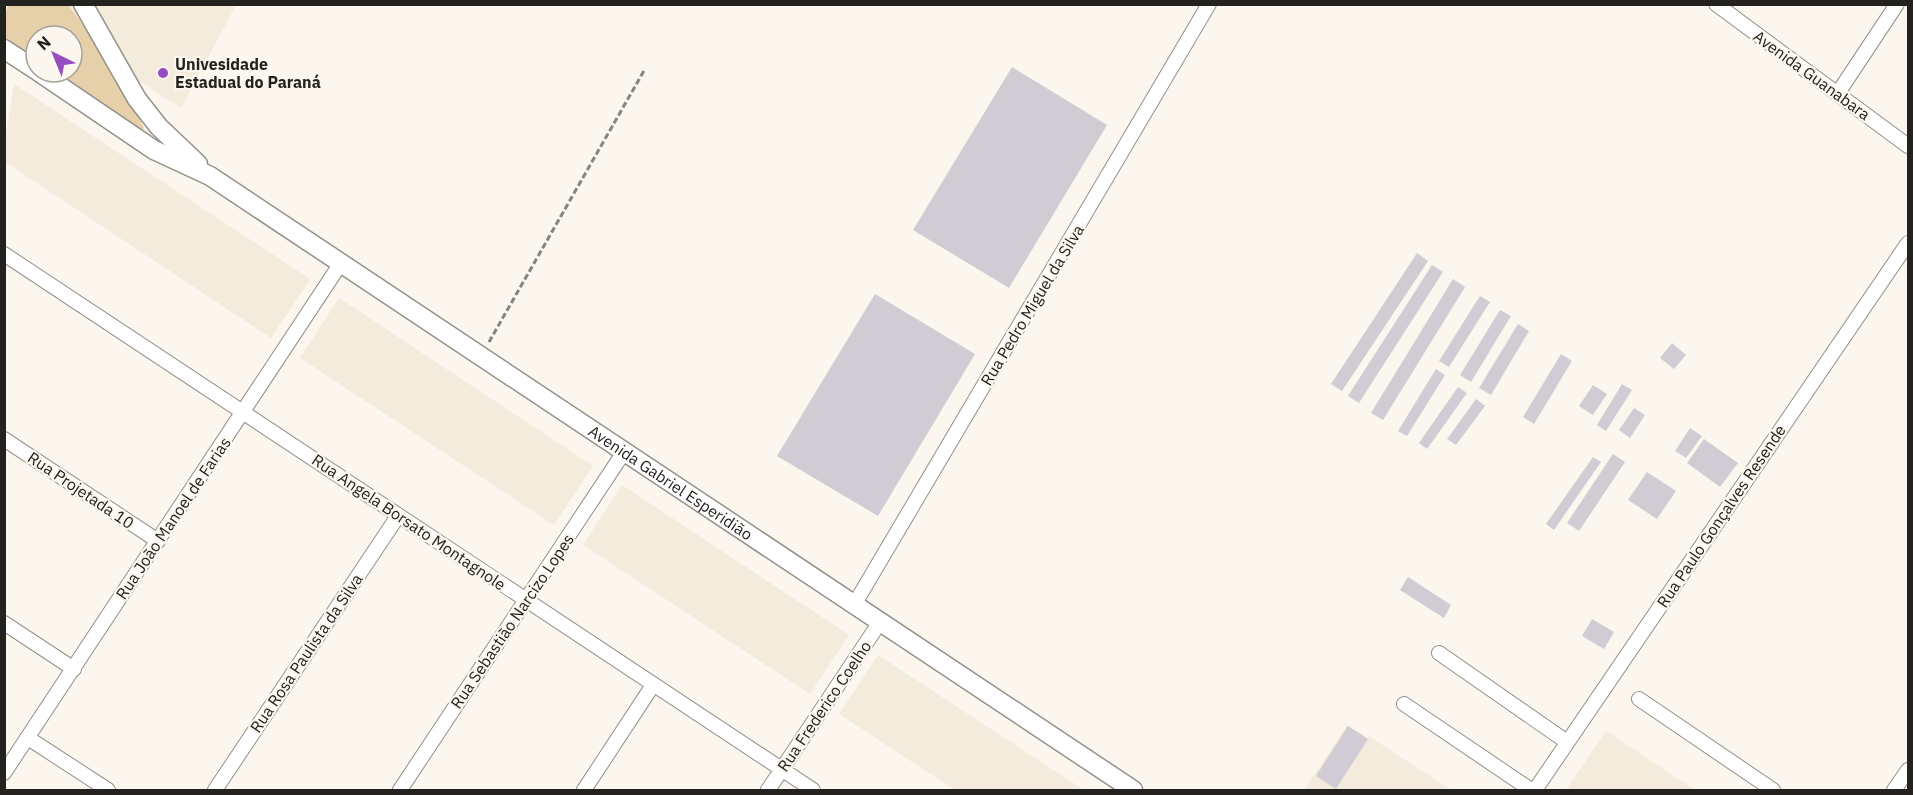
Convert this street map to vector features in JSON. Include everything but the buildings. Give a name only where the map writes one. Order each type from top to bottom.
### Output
[{"type":"main road","name":"Avenida Gabriel Esperidião","points":[[83,4],[137,99],[159,127],[210,176]]},
{"type":"main road","name":"Avenida Gabriel Esperidião","points":[[4,49],[24,62]]},
{"type":"main road","name":"Avenida Gabriel Esperidião","points":[[56,84],[154,150],[210,176],[1133,790]]},
{"type":"street","name":"Rua Pedro Miguel da Silva","points":[[854,605],[1209,4]]},
{"type":"street","points":[[1838,93],[1897,4]]},
{"type":"street","name":"Avenida Guanabara","points":[[1720,6],[1908,146]]},
{"type":"street","name":"Rua Paulo Gonçalves Resende","points":[[1533,790],[1908,243]]},
{"type":"street","name":"Rua Angela Borsato Montagnole","points":[[4,254],[813,790]]},
{"type":"street","name":"Rua João Manoel de Farias","points":[[4,773],[341,263]]},
{"type":"street","name":"Rua Projetada 10","points":[[4,439],[158,541]]},
{"type":"street","name":"Rua Sebastião Narcizo Lopes","points":[[400,790],[624,452]]},
{"type":"street","name":"Rua Rosa Paulista da Silva","points":[[215,790],[398,516]]},
{"type":"street","name":"Rua Frederico Coelho","points":[[768,790],[880,622]]},
{"type":"street","points":[[4,623],[74,669]]},
{"type":"street","points":[[1439,653],[1567,742]]},
{"type":"street","points":[[584,790],[653,685]]},
{"type":"street","points":[[1639,699],[1773,790]]},
{"type":"street","points":[[1404,704],[1533,790]]},
{"type":"street","points":[[28,738],[108,790]]},
{"type":"street","points":[[1894,790],[1908,770]]},
{"type":"path","points":[[481,356],[645,69]]},
{"type":"shaded area","points":[[8,5],[68,5],[82,24],[24,24],[24,52],[5,40],[5,16]]},
{"type":"shaded area","name":"Univesidade Estadual do Paraná","points":[[20,5],[236,5],[181,108],[84,46],[84,24],[50,24]]},
{"type":"shaded area","points":[[84,26],[95,41],[138,116],[144,128],[143,131],[72,84],[84,84]]},
{"type":"shaded area","points":[[14,84],[310,279],[271,338],[5,162],[5,141]]},
{"type":"shaded area","points":[[339,298],[593,466],[554,525],[300,358]]},
{"type":"shaded area","points":[[622,485],[849,635],[810,694],[583,545]]},
{"type":"shaded area","points":[[878,655],[1084,790],[955,790],[839,714]]},
{"type":"shaded area","points":[[1347,725],[1367,738],[1369,736],[1451,790],[1304,790]]},
{"type":"shaded area","points":[[1606,731],[1695,790],[1566,790]]},
{"type":"place","name":"Univesidade Estadual do Paraná","points":[[163,73]]}]
